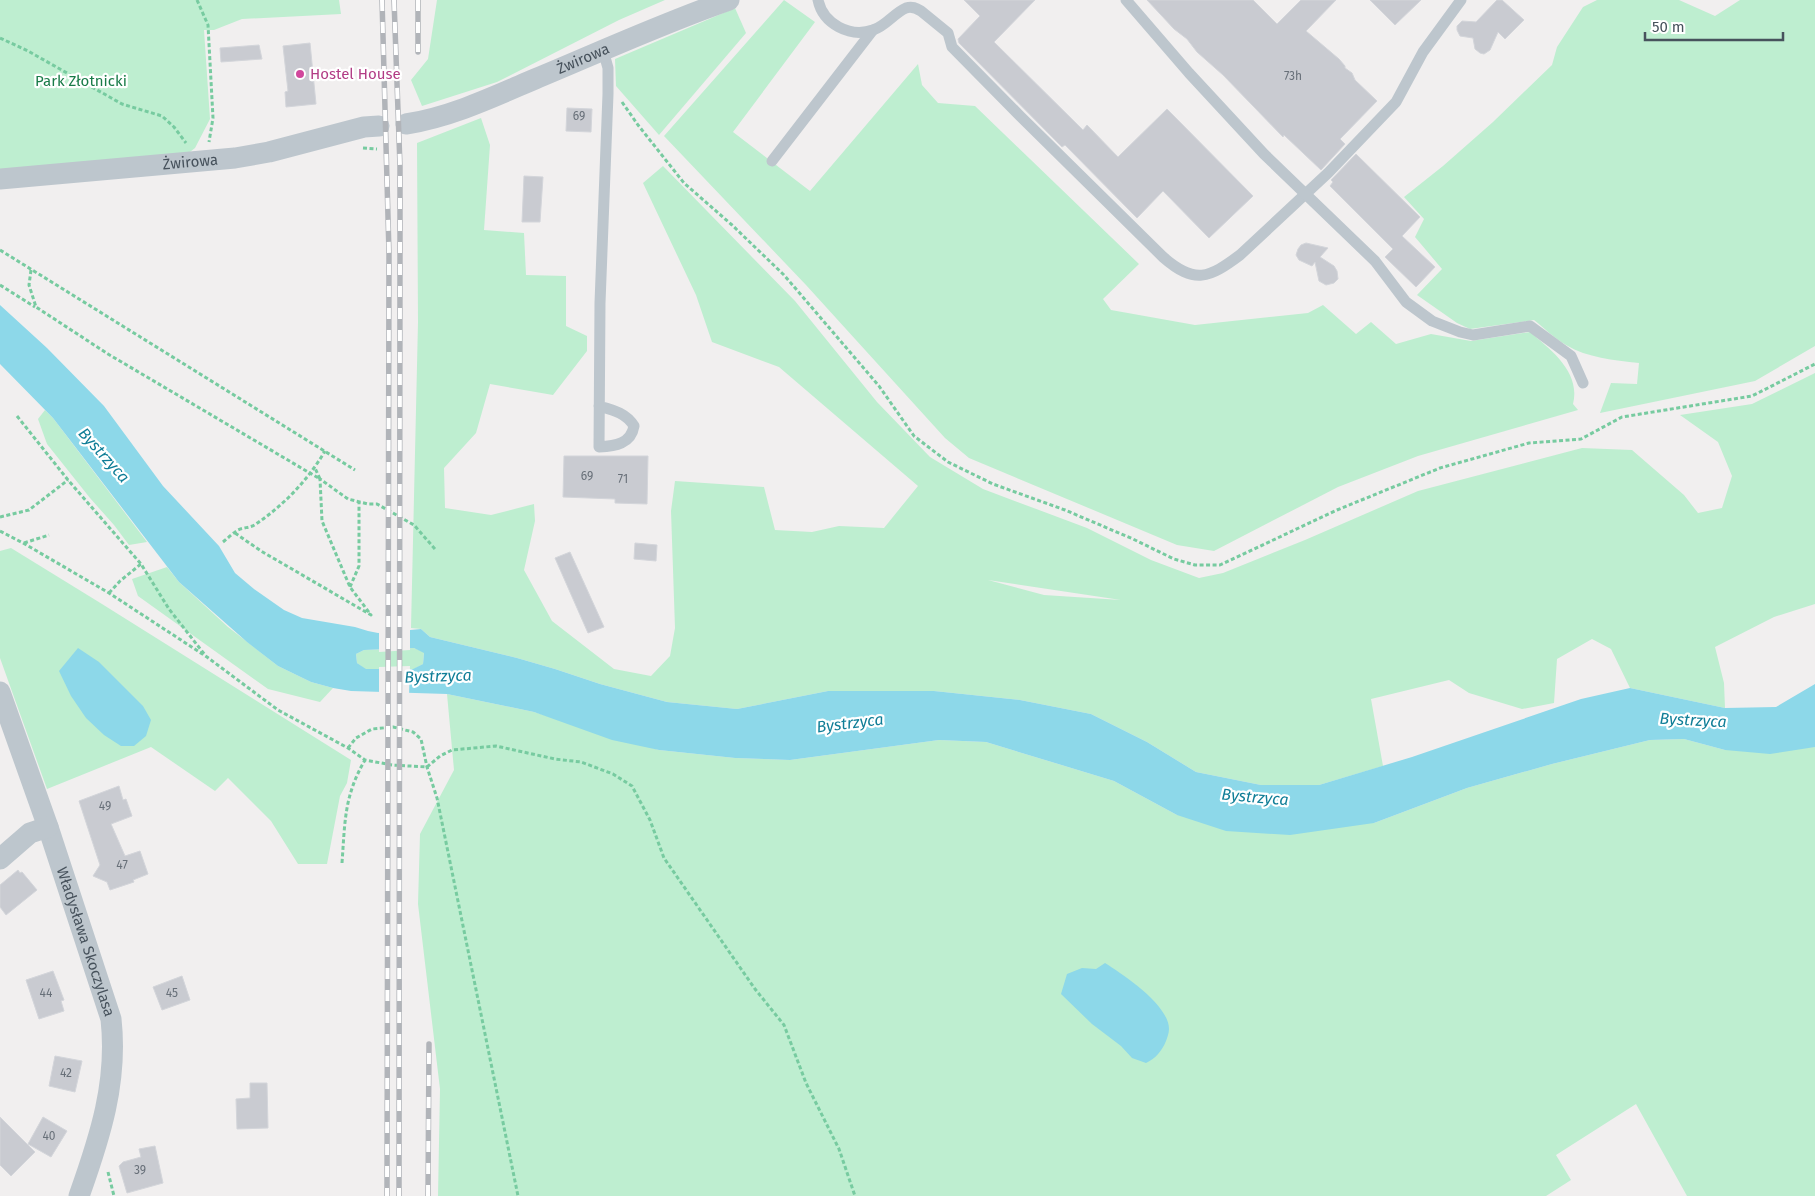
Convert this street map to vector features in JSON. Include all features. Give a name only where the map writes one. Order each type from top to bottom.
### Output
[{"type":"street","name":"Żwirowa","points":[[406,124],[444,116],[489,99],[685,15],[729,0]]},
{"type":"street","name":"Żwirowa","points":[[0,179],[201,161],[269,152],[364,127],[379,126]]},
{"type":"street","name":"Władysława Skoczylasa","points":[[0,692],[48,826],[111,1019],[114,1045],[106,1109],[94,1155],[79,1196]]},
{"type":"street","points":[[0,859],[30,833],[48,826]]},
{"type":"lane","points":[[818,0],[824,15],[831,23],[840,28],[861,32],[873,30],[883,25],[907,8],[916,8],[921,11],[948,33],[952,47],[1164,257],[1176,268],[1197,276],[1211,274],[1240,255],[1306,194],[1396,102],[1423,52],[1461,0]]},
{"type":"lane","points":[[1126,0],[1195,80],[1264,154],[1375,261],[1406,302],[1432,321],[1473,335],[1530,326],[1571,356],[1583,383]]},
{"type":"lane","points":[[772,161],[873,30]]},
{"type":"lane","points":[[600,406],[600,284],[608,94],[608,68],[603,50]]},
{"type":"path","points":[[0,38],[28,51],[122,104],[162,116],[174,127],[201,161],[208,146],[214,118],[208,25],[197,0]]},
{"type":"path","points":[[608,94],[620,99],[684,183],[732,225],[784,275],[879,386],[914,436],[948,462],[993,484],[1065,510],[1134,539],[1174,559],[1196,565],[1220,565],[1337,510],[1440,468],[1529,443],[1581,438],[1622,417],[1752,396],[1815,364]]},
{"type":"path","points":[[363,149],[377,149]]},
{"type":"path","points":[[0,250],[355,470]]},
{"type":"path","points":[[31,270],[29,284],[36,307]]},
{"type":"path","points":[[0,285],[108,354],[311,473],[348,499],[377,504],[414,525],[435,549]]},
{"type":"path","points":[[17,416],[68,480],[141,564],[169,609],[206,657]]},
{"type":"path","points":[[222,542],[238,530],[254,526],[275,510],[311,473],[326,451]]},
{"type":"path","points":[[235,533],[261,552],[372,615],[350,587],[322,521],[320,479],[315,468]]},
{"type":"path","points":[[0,517],[29,510],[68,480]]},
{"type":"path","points":[[350,587],[359,566],[358,502]]},
{"type":"path","points":[[0,532],[23,543],[109,593],[206,657],[278,710],[348,748],[365,760],[392,765],[427,767],[440,756],[452,750],[496,746],[555,760],[580,762],[613,774],[632,786],[650,820],[664,858],[750,982],[784,1024],[806,1083],[838,1149],[855,1196]]},
{"type":"path","points":[[23,543],[49,534]]},
{"type":"path","points":[[109,593],[141,564]]},
{"type":"path","points":[[348,748],[356,738],[372,729],[393,727],[413,732],[421,739],[427,767],[438,798],[518,1196]]},
{"type":"path","points":[[342,862],[347,806],[355,777],[365,760]]},
{"type":"green space","name":"Park Złotnicki","points":[[0,0],[339,0],[341,14],[242,19],[214,30],[204,30],[210,119],[195,148],[186,155],[0,171]]},
{"type":"green space","points":[[437,0],[665,0],[619,20],[497,82],[422,106],[411,80],[428,59]]},
{"type":"green space","points":[[784,0],[815,22],[733,132],[810,191],[918,64],[922,85],[938,103],[975,106],[1139,264],[1103,299],[1111,310],[1195,325],[1308,313],[1323,305],[1356,334],[1371,322],[1396,344],[1431,334],[1471,341],[1530,332],[1555,354],[1568,372],[1573,382],[1573,404],[1578,410],[1418,456],[1338,487],[1214,551],[1177,545],[969,458],[945,438],[806,285],[664,136]]},
{"type":"green space","points":[[1597,0],[1679,0],[1715,16],[1740,0],[1815,0],[1815,346],[1755,381],[1600,413],[1611,383],[1637,384],[1639,363],[1601,358],[1583,353],[1557,339],[1534,320],[1470,329],[1457,323],[1417,295],[1442,269],[1415,237],[1424,219],[1404,197],[1493,122],[1552,65],[1557,47],[1583,7]]},
{"type":"green space","points":[[735,8],[746,33],[659,135],[616,86],[615,59]]},
{"type":"green space","points":[[481,118],[490,145],[484,230],[524,233],[526,275],[566,276],[566,326],[587,336],[587,351],[553,395],[490,384],[476,433],[444,468],[445,508],[491,515],[534,504],[535,521],[524,570],[552,621],[614,669],[651,676],[670,656],[675,628],[671,511],[675,481],[764,487],[775,530],[812,532],[839,526],[884,528],[918,486],[779,367],[712,342],[696,295],[643,183],[663,166],[795,301],[877,402],[930,457],[983,489],[1087,528],[1151,560],[1199,578],[1223,573],[1418,491],[1582,448],[1632,450],[1684,495],[1698,513],[1722,508],[1732,476],[1718,442],[1680,415],[1752,404],[1815,373],[1815,604],[1774,617],[1715,647],[1724,683],[1725,708],[1630,688],[1611,649],[1592,639],[1557,659],[1554,703],[1522,709],[1469,693],[1449,680],[1371,699],[1383,766],[1319,785],[1261,785],[1196,772],[1147,742],[1091,714],[1020,700],[934,691],[828,691],[737,709],[667,702],[600,684],[517,658],[430,637],[421,629],[411,628],[418,322],[417,143]],"holes":[[[988,580],[1121,600],[1044,595]]]},
{"type":"green space","points":[[45,410],[147,542],[129,545],[47,444],[38,419]]},
{"type":"green space","points":[[11,548],[351,760],[347,783],[340,796],[327,864],[298,864],[271,821],[228,778],[215,791],[151,747],[47,789],[0,658],[0,551]]},
{"type":"green space","points":[[167,567],[179,582],[228,627],[278,666],[311,682],[333,688],[320,702],[268,689],[138,596],[132,579]]},
{"type":"green space","points":[[414,648],[424,652],[423,664],[414,669],[365,669],[357,663],[356,654],[364,650]]},
{"type":"green space","points":[[447,694],[534,712],[659,750],[735,758],[790,760],[939,740],[986,742],[1114,781],[1177,815],[1374,823],[1467,788],[1552,764],[1650,740],[1684,739],[1725,750],[1815,747],[1815,1196],[1687,1196],[1636,1104],[1556,1155],[1571,1180],[1546,1196],[438,1196],[440,1089],[418,904],[420,834],[454,770]]},
{"type":"water","name":"Bystrzyca","points":[[0,305],[47,348],[104,406],[163,486],[219,546],[235,573],[284,610],[302,618],[378,633],[421,629],[430,637],[517,658],[600,684],[667,702],[737,709],[828,691],[934,691],[1020,700],[1091,714],[1147,742],[1196,772],[1261,785],[1319,785],[1412,757],[1581,699],[1630,688],[1725,708],[1776,707],[1815,684],[1815,747],[1770,754],[1725,750],[1684,739],[1650,740],[1552,764],[1467,788],[1374,823],[1290,835],[1226,831],[1177,815],[1114,781],[986,742],[939,740],[790,760],[735,758],[659,750],[612,740],[534,712],[447,694],[351,691],[333,688],[311,682],[278,666],[247,642],[179,582],[53,418],[0,364]],"holes":[[[414,648],[424,653],[423,664],[413,669],[366,669],[357,663],[356,654],[364,650]]]},
{"type":"water","points":[[78,648],[99,662],[143,706],[151,720],[146,736],[134,746],[121,746],[104,735],[86,718],[71,696],[59,671]]},
{"type":"water","points":[[1105,963],[1144,991],[1162,1010],[1167,1020],[1169,1031],[1164,1045],[1155,1057],[1146,1063],[1132,1058],[1121,1046],[1092,1024],[1061,994],[1067,974],[1082,968],[1096,969]]},
{"type":"pier","points":[[410,627],[410,650],[379,652],[379,630]]},
{"type":"pier","points":[[410,666],[409,695],[379,695],[379,667]]},
{"type":"building","points":[[964,0],[1035,0],[994,42],[1083,130],[1087,125],[1118,157],[1167,109],[1253,196],[1209,238],[1163,191],[1137,218],[1065,145],[1062,147],[959,43],[958,39],[980,16]]},
{"type":"building","points":[[1147,0],[1253,0],[1277,24],[1301,0],[1336,0],[1306,31],[1339,59],[1345,68],[1352,73],[1355,80],[1377,101],[1340,139],[1345,144],[1321,170],[1284,135],[1283,137]]},
{"type":"building","points":[[1370,0],[1421,0],[1395,25]]},
{"type":"building","points":[[1497,0],[1502,0],[1524,20],[1505,39],[1498,32],[1490,50],[1484,54],[1480,53],[1475,49],[1473,38],[1460,36],[1457,26],[1462,21],[1476,22]]},
{"type":"building","name":"Hostel House","points":[[310,43],[316,104],[286,107],[285,92],[288,91],[283,46]]},
{"type":"building","points":[[259,45],[262,59],[221,62],[220,48]]},
{"type":"building","points":[[567,108],[592,109],[591,132],[566,131]]},
{"type":"building","points":[[1356,154],[1420,217],[1402,236],[1435,267],[1416,287],[1385,257],[1393,249],[1330,186],[1333,182],[1331,180]]},
{"type":"building","points":[[524,176],[543,177],[540,222],[522,222]]},
{"type":"building","points":[[1306,243],[1328,248],[1320,257],[1334,266],[1337,271],[1338,279],[1334,283],[1326,285],[1319,281],[1315,262],[1312,266],[1299,260],[1296,255],[1298,249]]},
{"type":"building","points":[[564,456],[648,456],[647,504],[615,503],[615,499],[563,497]]},
{"type":"building","points":[[635,543],[657,545],[656,561],[634,559]]},
{"type":"building","points":[[570,552],[604,627],[588,633],[555,558]]},
{"type":"building","points":[[119,786],[123,800],[126,799],[132,816],[111,824],[125,856],[140,851],[148,874],[133,880],[134,882],[110,890],[107,882],[93,876],[100,865],[79,801]]},
{"type":"building","points":[[18,870],[20,873],[22,872],[37,890],[6,915],[0,907],[0,885]]},
{"type":"building","points":[[53,971],[64,1000],[61,1001],[64,1011],[39,1019],[26,980]]},
{"type":"building","points":[[182,976],[190,1000],[162,1010],[153,987]]},
{"type":"building","points":[[55,1056],[82,1061],[75,1092],[49,1086]]},
{"type":"building","points":[[250,1083],[267,1083],[268,1128],[237,1129],[236,1099],[250,1098]]},
{"type":"building","points":[[0,1117],[35,1152],[11,1176],[0,1165]]},
{"type":"building","points":[[43,1117],[67,1131],[51,1157],[28,1144]]},
{"type":"building","points":[[155,1146],[163,1183],[127,1193],[119,1166],[123,1162],[141,1157],[139,1149]]},
{"type":"railway","points":[[382,0],[389,253],[387,1196]]},
{"type":"railway","points":[[394,0],[400,166],[399,1196]]},
{"type":"railway","points":[[418,0],[418,52]]},
{"type":"railway","points":[[428,1196],[429,1044]]},
{"type":"place","name":"Hostel House","points":[[300,74]]}]
